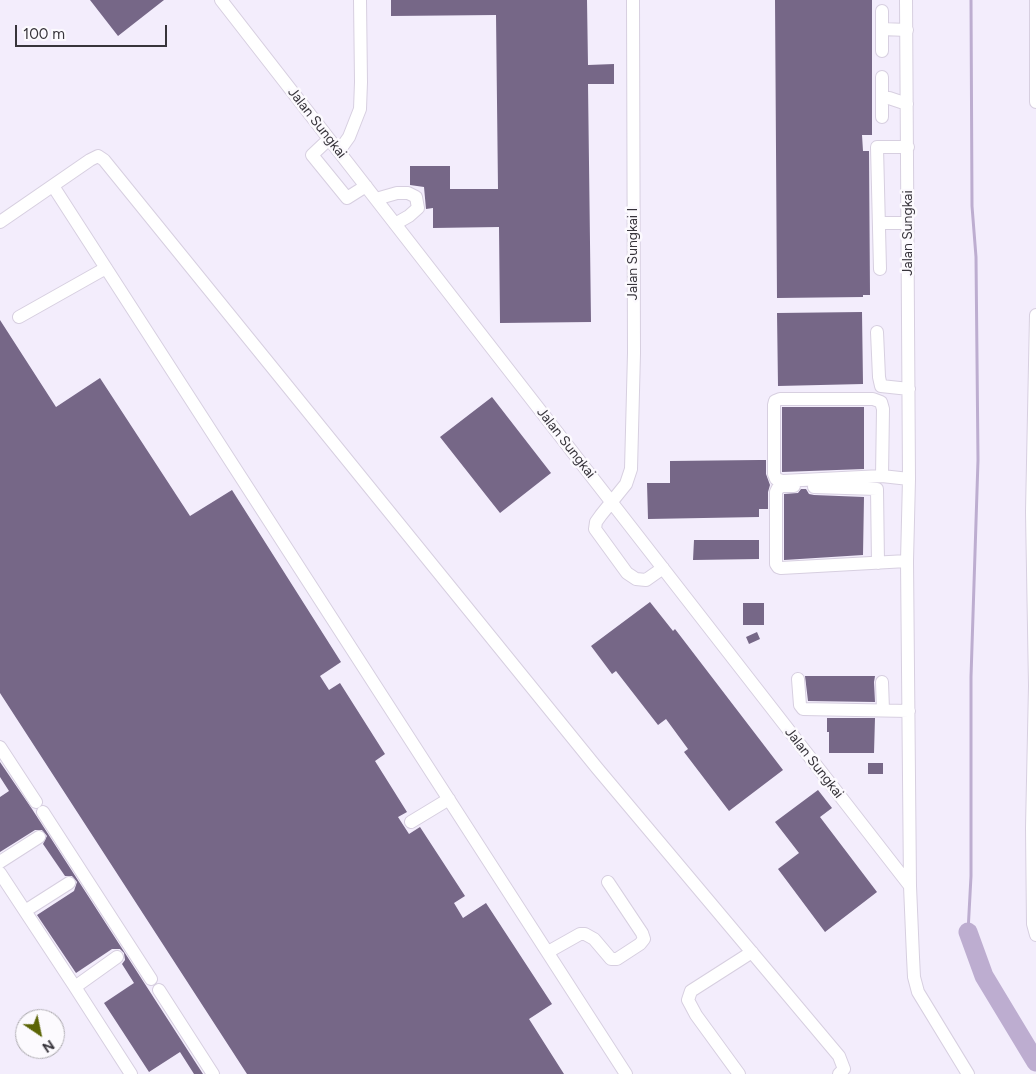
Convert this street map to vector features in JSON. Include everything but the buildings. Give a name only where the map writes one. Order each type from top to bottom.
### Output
[{"type":"street","name":"Jalan Sungkai","points":[[221,0],[910,886]]},
{"type":"street","points":[[339,152],[349,137],[360,109],[360,0]]},
{"type":"street","name":"Jalan Sungkai I","points":[[633,0],[632,469],[626,484],[596,522],[595,529],[627,573],[636,579],[646,580],[663,568]]},
{"type":"street","name":"Jalan Sungkai","points":[[906,0],[909,389],[907,560],[910,711],[910,886],[913,967],[918,992],[968,1074]]},
{"type":"street","points":[[1036,0],[1036,102]]},
{"type":"street","points":[[882,11],[882,51]]},
{"type":"street","points":[[882,29],[907,30]]},
{"type":"street","points":[[882,77],[882,117]]},
{"type":"street","points":[[882,99],[889,98],[907,104]]},
{"type":"street","points":[[329,139],[312,155],[347,198],[366,186]]},
{"type":"street","points":[[880,269],[877,147],[908,147]]},
{"type":"street","points":[[0,222],[90,160],[98,156],[104,160],[579,745],[839,1056],[844,1069],[839,1074]]},
{"type":"street","points":[[52,186],[626,1074]]},
{"type":"street","points":[[376,199],[397,193],[408,193],[416,197],[418,208],[395,224]]},
{"type":"street","points":[[879,222],[908,223]]},
{"type":"street","points":[[19,317],[106,268]]},
{"type":"street","points":[[1036,315],[1033,924],[1036,935]]},
{"type":"street","points":[[877,332],[881,386],[909,389]]},
{"type":"street","points":[[882,476],[883,410],[881,402],[874,399],[780,399],[775,401],[774,474],[776,480],[882,476],[909,479]]},
{"type":"street","points":[[878,563],[877,489],[783,486],[778,488],[776,492],[776,564],[778,567],[878,563],[907,560]]},
{"type":"street","points":[[798,679],[800,705],[803,709],[910,711]]},
{"type":"street","points":[[882,682],[883,710]]},
{"type":"street","points":[[0,747],[39,807],[46,832],[124,952],[151,979]]},
{"type":"street","points":[[411,822],[449,799]]},
{"type":"street","points":[[0,862],[46,832]]},
{"type":"street","points":[[0,873],[131,1074]]},
{"type":"street","points":[[25,911],[76,878]]},
{"type":"street","points":[[548,952],[580,934],[585,934],[594,939],[611,959],[617,959],[644,939],[642,932],[608,882]]},
{"type":"street","points":[[75,986],[124,952]]},
{"type":"street","points":[[739,1074],[696,1015],[688,1000],[691,991],[752,952]]},
{"type":"street","points":[[159,990],[214,1074]]},
{"type":"shaded area","points":[[0,0],[1036,0],[1036,1074],[0,1074]]},
{"type":"waterway","points":[[968,932],[971,876],[971,677],[978,460],[976,257],[972,206],[971,0]]},
{"type":"waterway","points":[[968,932],[984,976],[1036,1062]]}]
